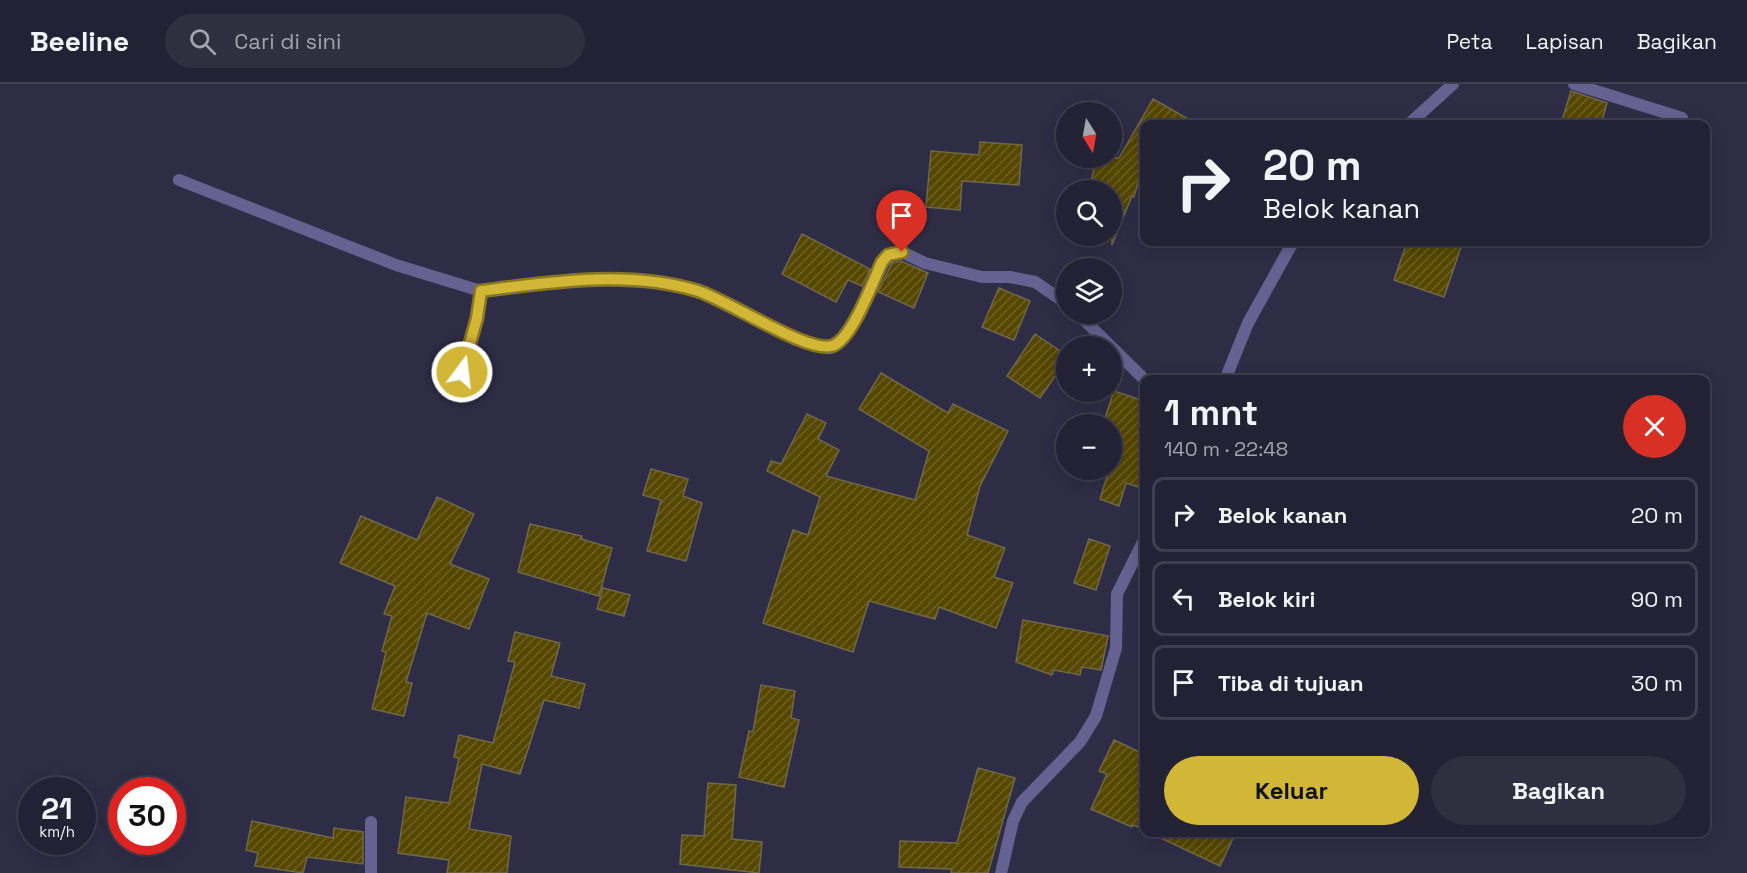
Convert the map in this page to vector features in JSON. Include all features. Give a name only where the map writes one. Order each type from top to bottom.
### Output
[{"type":"street","points":[[1574,84],[1682,118]]},
{"type":"street","points":[[1413,120],[1445,86]]},
{"type":"street","points":[[179,180],[375,257],[481,291],[576,282],[659,281],[699,292],[742,310],[815,348],[833,346],[848,334],[882,262],[888,255],[895,252],[902,252],[925,263],[982,277],[1010,277],[1035,282],[1056,296]]},
{"type":"street","points":[[1227,375],[1248,323],[1291,246]]},
{"type":"street","points":[[462,372],[477,318],[481,291]]},
{"type":"street","points":[[1088,324],[1140,375]]},
{"type":"street","points":[[1001,873],[1013,821],[1022,802],[1080,742],[1096,716],[1116,648],[1118,594],[1140,548]]},
{"type":"street","points":[[371,822],[371,873]]},
{"type":"building","points":[[1571,91],[1607,103],[1602,120],[1562,120]]},
{"type":"building","points":[[1153,99],[1190,120],[1141,120]]},
{"type":"building","points":[[1140,122],[1140,175],[1134,197],[1132,196],[1122,220],[1122,180],[1091,180],[1094,168],[1122,168],[1122,153]]},
{"type":"building","points":[[980,142],[1022,145],[1019,185],[962,181],[960,210],[926,207],[931,151],[979,155]]},
{"type":"building","points":[[802,234],[870,269],[862,286],[848,280],[836,302],[782,274]]},
{"type":"building","points":[[1406,246],[1461,247],[1444,297],[1394,280]]},
{"type":"building","points":[[901,261],[928,273],[914,308],[878,292],[892,263]]},
{"type":"building","points":[[999,288],[1030,301],[1014,340],[982,327]]},
{"type":"building","points":[[1035,334],[1056,348],[1056,375],[1040,398],[1007,376]]},
{"type":"building","points":[[881,373],[948,413],[953,404],[1008,431],[980,486],[967,535],[1005,548],[994,577],[1013,583],[996,628],[939,607],[935,619],[869,601],[853,652],[763,623],[793,530],[808,535],[820,497],[767,471],[771,461],[781,464],[807,414],[826,423],[818,439],[839,450],[826,476],[915,500],[929,451],[859,409]]},
{"type":"building","points":[[1122,394],[1140,400],[1140,488],[1126,483],[1119,506],[1100,499],[1106,480],[1122,480],[1122,414],[1106,414],[1110,402],[1122,402]]},
{"type":"building","points":[[651,469],[688,479],[683,496],[702,503],[686,561],[647,551],[661,500],[643,495]]},
{"type":"building","points":[[437,497],[474,514],[450,564],[489,579],[469,629],[427,613],[406,682],[412,683],[404,716],[372,709],[386,652],[382,651],[392,616],[384,614],[395,586],[340,563],[361,516],[417,540]]},
{"type":"building","points":[[530,524],[582,536],[581,539],[612,548],[599,596],[518,572]]},
{"type":"building","points":[[1089,539],[1110,546],[1096,590],[1074,583]]},
{"type":"building","points":[[603,588],[630,595],[624,616],[597,609]]},
{"type":"building","points":[[1023,620],[1108,636],[1101,670],[1082,667],[1080,675],[1054,670],[1052,675],[1016,662]]},
{"type":"building","points":[[515,632],[560,643],[551,676],[585,684],[579,708],[544,700],[520,774],[482,764],[469,829],[511,836],[507,873],[447,873],[449,860],[398,853],[406,797],[449,803],[459,758],[454,757],[459,735],[493,743],[515,662],[508,661]]},
{"type":"building","points":[[761,685],[795,691],[791,718],[799,720],[784,787],[739,777],[749,731],[753,732]]},
{"type":"building","points":[[1114,740],[1140,752],[1140,828],[1133,825],[1132,827],[1091,809],[1107,774],[1099,771]]},
{"type":"building","points":[[978,768],[1015,778],[988,873],[951,873],[952,869],[899,867],[900,841],[957,843]]},
{"type":"building","points":[[708,783],[736,785],[732,839],[762,842],[759,873],[680,864],[682,835],[704,836]]},
{"type":"building","points":[[252,821],[333,838],[334,828],[363,832],[363,864],[307,857],[303,873],[255,866],[258,853],[246,850]]},
{"type":"building","points":[[1159,837],[1234,837],[1220,866]]},
{"type":"route","points":[[462,372],[477,318],[481,291],[576,282],[659,281],[699,292],[742,310],[815,348],[833,346],[848,334],[882,262],[888,255],[902,252]]}]
